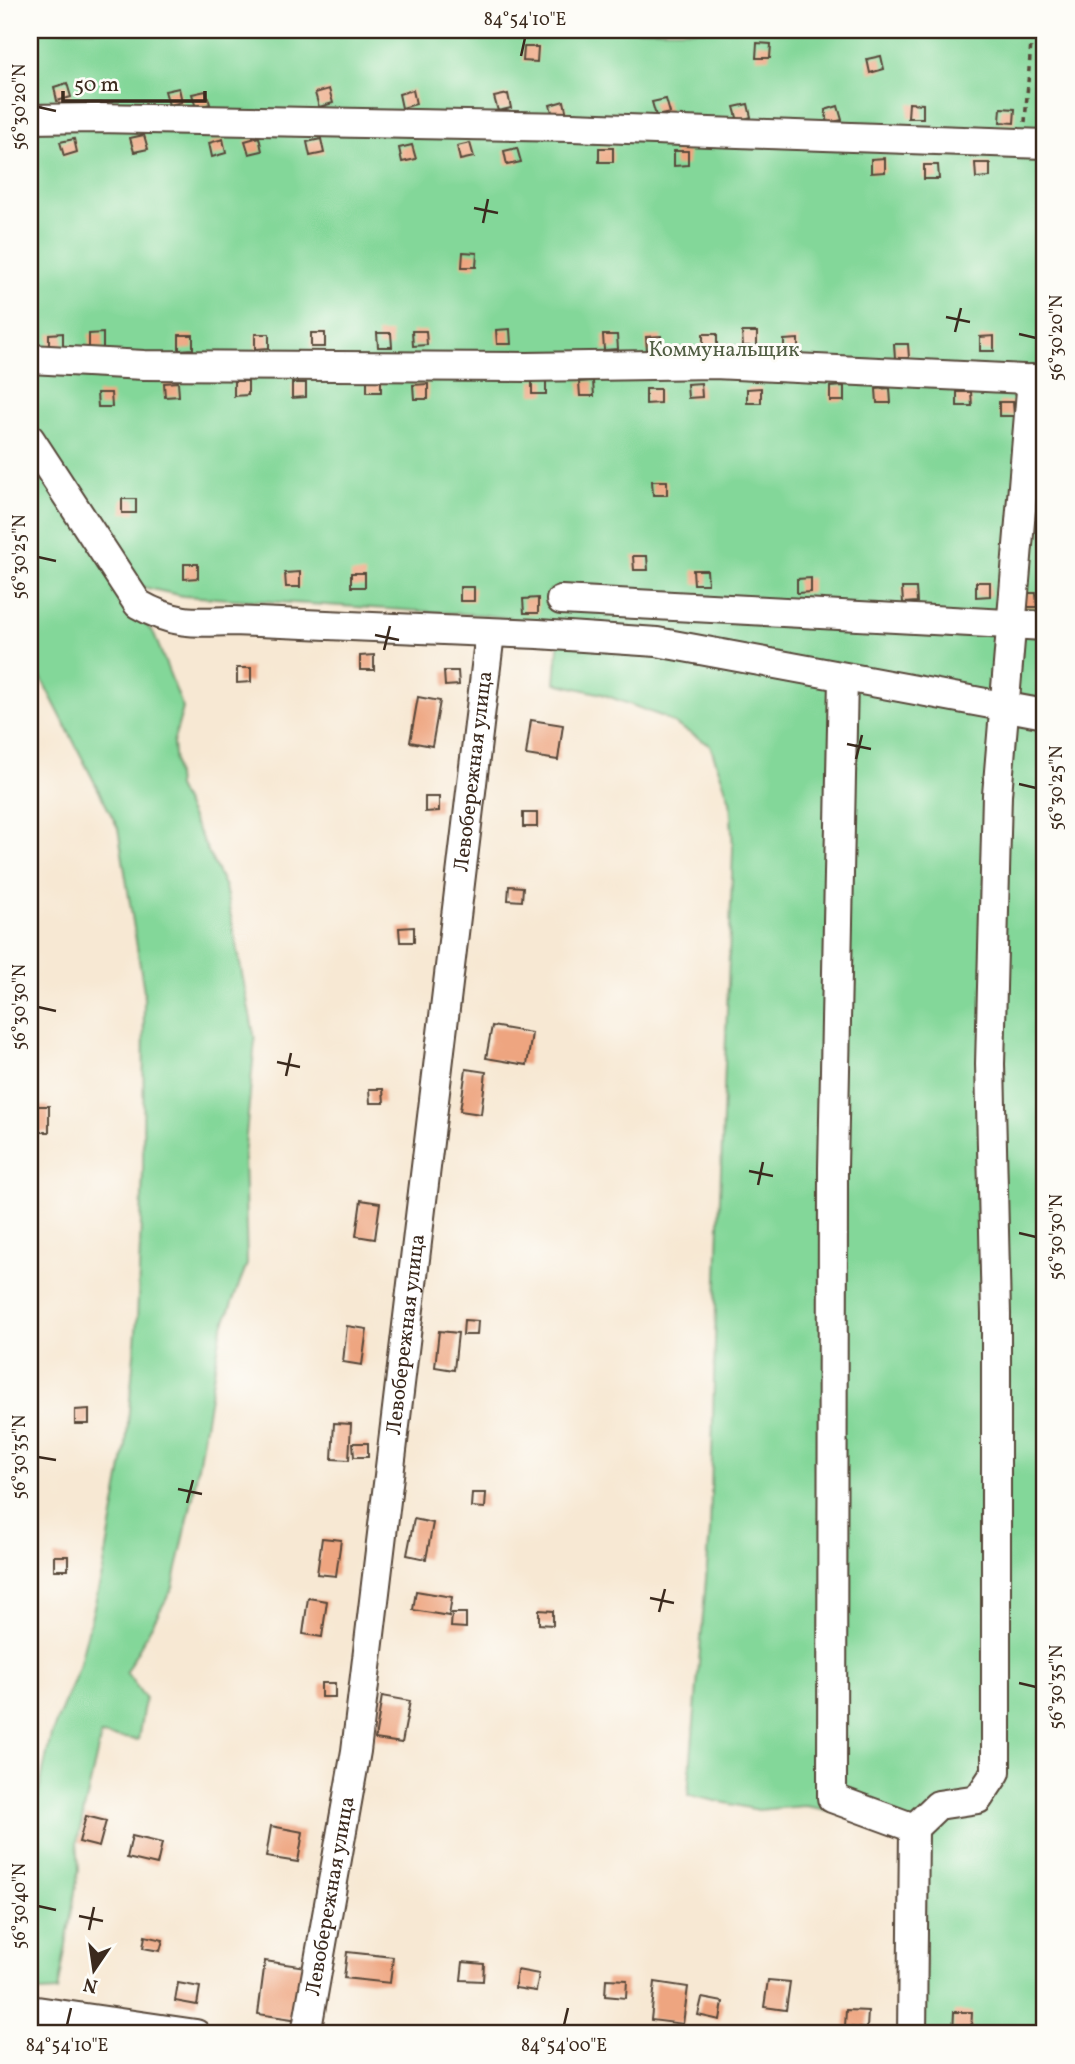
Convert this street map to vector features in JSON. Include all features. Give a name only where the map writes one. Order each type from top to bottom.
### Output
[{"type":"street","points":[[30,119],[111,118],[572,127],[1034,144]]},
{"type":"street","points":[[30,359],[144,365],[527,367],[713,364],[1039,379],[1011,625],[997,795],[990,1064],[996,1314],[996,1772],[978,1799],[938,1805],[914,1828],[912,2034]]},
{"type":"street","points":[[30,439],[138,604],[161,617],[203,622],[232,621],[657,642],[1045,714]]},
{"type":"street","points":[[561,600],[1045,626]]},
{"type":"street","name":"Левобережная улица","points":[[306,2034],[356,1751],[490,633]]},
{"type":"street","points":[[843,678],[833,1168],[830,1600],[832,1798],[914,1828]]},
{"type":"street","points":[[30,2010],[195,2034]]},
{"type":"path","points":[[1032,30],[1034,144]]},
{"type":"green space","name":"Коммунальщик","points":[[30,30],[1045,30],[1045,2034],[923,2034],[927,1840],[848,1814],[805,1806],[758,1810],[688,1795],[710,1531],[733,849],[730,801],[710,745],[661,716],[602,694],[555,683],[560,625],[482,615],[183,596],[143,587],[126,601],[154,634],[183,708],[173,743],[177,787],[225,887],[255,1040],[244,1157],[247,1264],[221,1331],[193,1496],[173,1587],[126,1672],[145,1698],[138,1740],[101,1735],[77,1842],[79,1869],[58,1991],[41,1992],[30,1986],[30,1833],[51,1735],[78,1670],[103,1571],[126,1445],[137,1320],[143,1171],[144,991],[118,828],[30,659]]},
{"type":"building","points":[[757,43],[771,44],[770,58],[756,58]]},
{"type":"building","points":[[524,47],[538,47],[537,62],[523,61]]},
{"type":"building","points":[[881,56],[884,69],[870,73],[867,59]]},
{"type":"building","points":[[67,83],[71,97],[57,101],[54,87]]},
{"type":"building","points":[[179,88],[182,102],[169,105],[165,91]]},
{"type":"building","points":[[329,89],[333,103],[319,107],[315,93]]},
{"type":"building","points":[[413,90],[416,104],[402,108],[399,94]]},
{"type":"building","points":[[206,91],[210,104],[196,108],[192,94]]},
{"type":"building","points":[[508,94],[511,108],[498,111],[494,97]]},
{"type":"building","points":[[666,99],[670,113],[656,116],[652,102]]},
{"type":"building","points":[[564,101],[567,115],[554,119],[550,105]]},
{"type":"building","points":[[909,103],[923,104],[923,118],[908,118]]},
{"type":"building","points":[[748,104],[751,117],[738,121],[734,107]]},
{"type":"building","points":[[838,106],[842,120],[828,123],[825,110]]},
{"type":"building","points":[[1001,108],[1015,109],[1014,123],[1000,122]]},
{"type":"building","points":[[144,135],[148,149],[134,152],[130,138]]},
{"type":"building","points":[[259,137],[262,151],[249,154],[245,141]]},
{"type":"building","points":[[74,139],[77,152],[64,156],[60,142]]},
{"type":"building","points":[[223,139],[226,153],[212,157],[209,143]]},
{"type":"building","points":[[321,139],[324,153],[310,156],[307,142]]},
{"type":"building","points":[[470,143],[474,157],[460,160],[457,146]]},
{"type":"building","points":[[412,145],[416,159],[402,162],[399,148]]},
{"type":"building","points":[[517,148],[521,162],[507,165],[504,151]]},
{"type":"building","points":[[599,148],[613,148],[613,162],[599,162]]},
{"type":"building","points":[[674,151],[688,151],[688,165],[674,166]]},
{"type":"building","points":[[885,158],[885,172],[871,173],[871,159]]},
{"type":"building","points":[[975,163],[990,163],[990,177],[976,178]]},
{"type":"building","points":[[924,165],[938,165],[939,179],[924,179]]},
{"type":"building","points":[[463,252],[477,253],[476,267],[462,267]]},
{"type":"building","points":[[510,329],[511,344],[497,344],[496,330]]},
{"type":"building","points":[[412,331],[426,331],[427,345],[413,346]]},
{"type":"building","points":[[742,332],[757,332],[757,346],[743,346]]},
{"type":"building","points":[[63,333],[63,348],[49,348],[49,334]]},
{"type":"building","points":[[103,333],[103,348],[89,348],[89,334]]},
{"type":"building","points":[[311,333],[325,333],[325,347],[311,347]]},
{"type":"building","points":[[377,333],[391,333],[392,347],[378,347]]},
{"type":"building","points":[[255,334],[269,334],[269,348],[255,349]]},
{"type":"building","points":[[703,334],[717,334],[717,348],[703,349]]},
{"type":"building","points":[[179,335],[193,335],[193,349],[179,350]]},
{"type":"building","points":[[603,335],[617,335],[618,349],[604,350]]},
{"type":"building","points":[[661,336],[661,351],[647,351],[646,337]]},
{"type":"building","points":[[994,336],[994,351],[980,351],[980,337]]},
{"type":"building","points":[[798,339],[798,354],[784,354],[784,340]]},
{"type":"building","points":[[894,344],[908,344],[909,358],[895,358]]},
{"type":"building","points":[[381,377],[381,392],[367,392],[367,378]]},
{"type":"building","points":[[532,380],[546,380],[546,394],[532,394]]},
{"type":"building","points":[[234,381],[248,381],[248,395],[234,396]]},
{"type":"building","points":[[593,381],[594,396],[580,396],[579,382]]},
{"type":"building","points":[[178,382],[179,396],[165,397],[164,383]]},
{"type":"building","points":[[292,383],[306,383],[306,397],[292,398]]},
{"type":"building","points":[[701,383],[702,397],[688,398],[687,384]]},
{"type":"building","points":[[428,384],[428,399],[414,399],[413,385]]},
{"type":"building","points":[[844,386],[844,401],[830,401],[830,387]]},
{"type":"building","points":[[761,388],[761,403],[747,403],[747,389]]},
{"type":"building","points":[[890,388],[891,403],[877,403],[876,389]]},
{"type":"building","points":[[646,389],[660,389],[660,403],[646,404]]},
{"type":"building","points":[[957,392],[971,392],[972,406],[957,406]]},
{"type":"building","points":[[97,393],[111,393],[112,407],[98,407]]},
{"type":"building","points":[[999,402],[1013,402],[1014,416],[999,416]]},
{"type":"building","points":[[652,481],[667,481],[667,495],[653,495]]},
{"type":"building","points":[[122,499],[136,499],[136,513],[122,513]]},
{"type":"building","points":[[633,556],[647,556],[648,570],[634,570]]},
{"type":"building","points":[[184,564],[198,564],[198,578],[184,579]]},
{"type":"building","points":[[693,570],[707,570],[708,584],[694,584]]},
{"type":"building","points":[[300,572],[300,587],[286,587],[285,573]]},
{"type":"building","points":[[351,573],[365,573],[365,587],[351,587]]},
{"type":"building","points":[[811,578],[811,592],[797,593],[797,579]]},
{"type":"building","points":[[976,582],[990,582],[990,596],[976,597]]},
{"type":"building","points":[[460,587],[474,587],[474,601],[460,601]]},
{"type":"building","points":[[902,588],[916,588],[917,602],[903,603]]},
{"type":"building","points":[[1022,593],[1036,593],[1037,607],[1023,607]]},
{"type":"building","points":[[538,598],[538,613],[524,613],[523,599]]},
{"type":"building","points":[[374,655],[374,670],[360,670],[360,656]]},
{"type":"building","points":[[237,668],[251,668],[251,682],[237,683]]},
{"type":"building","points":[[444,671],[458,671],[459,685],[445,686]]},
{"type":"building","points":[[418,697],[440,701],[432,746],[410,742]]},
{"type":"building","points":[[531,720],[563,725],[558,760],[526,755]]},
{"type":"building","points":[[425,797],[439,797],[439,811],[425,812]]},
{"type":"building","points":[[523,813],[537,813],[537,827],[523,827]]},
{"type":"building","points":[[509,886],[523,887],[522,901],[508,900]]},
{"type":"building","points":[[414,927],[414,942],[400,942],[399,928]]},
{"type":"building","points":[[492,1026],[532,1033],[527,1065],[486,1058]]},
{"type":"building","points":[[466,1069],[486,1072],[481,1114],[460,1111]]},
{"type":"building","points":[[369,1089],[383,1089],[384,1103],[370,1103]]},
{"type":"building","points":[[30,1106],[49,1106],[49,1132],[30,1132]]},
{"type":"building","points":[[361,1200],[380,1203],[375,1239],[356,1236]]},
{"type":"building","points":[[464,1320],[478,1321],[477,1335],[463,1335]]},
{"type":"building","points":[[347,1326],[367,1329],[362,1365],[343,1362]]},
{"type":"building","points":[[439,1331],[458,1333],[454,1370],[435,1367]]},
{"type":"building","points":[[89,1409],[89,1424],[75,1424],[75,1410]]},
{"type":"building","points":[[334,1423],[351,1424],[349,1460],[332,1459]]},
{"type":"building","points":[[353,1443],[368,1443],[368,1457],[354,1457]]},
{"type":"building","points":[[472,1493],[486,1493],[485,1508],[471,1507]]},
{"type":"building","points":[[414,1519],[433,1523],[426,1559],[407,1555]]},
{"type":"building","points":[[322,1538],[341,1540],[336,1576],[317,1574]]},
{"type":"building","points":[[54,1556],[68,1556],[68,1570],[54,1570]]},
{"type":"building","points":[[416,1591],[452,1597],[449,1616],[413,1610]]},
{"type":"building","points":[[308,1598],[327,1601],[322,1637],[303,1634]]},
{"type":"building","points":[[539,1610],[553,1611],[553,1625],[539,1624]]},
{"type":"building","points":[[452,1613],[466,1613],[466,1628],[451,1627]]},
{"type":"building","points":[[321,1683],[335,1683],[335,1697],[321,1697]]},
{"type":"building","points":[[382,1696],[410,1701],[402,1743],[375,1739]]},
{"type":"building","points":[[86,1816],[106,1821],[99,1847],[79,1842]]},
{"type":"building","points":[[271,1826],[303,1832],[298,1862],[266,1857]]},
{"type":"building","points":[[132,1836],[162,1843],[157,1865],[127,1858]]},
{"type":"building","points":[[145,1936],[163,1940],[160,1951],[143,1948]]},
{"type":"building","points":[[347,1952],[393,1957],[390,1983],[344,1978]]},
{"type":"building","points":[[265,1961],[306,1967],[299,2020],[258,2014]]},
{"type":"building","points":[[463,1962],[484,1964],[483,1981],[461,1980]]},
{"type":"building","points":[[517,1970],[539,1974],[536,1991],[515,1988]]},
{"type":"building","points":[[606,1979],[627,1980],[626,1998],[605,1996]]},
{"type":"building","points":[[768,1980],[790,1982],[786,2010],[764,2007]]},
{"type":"building","points":[[655,1982],[688,1987],[683,2024],[651,2020]]},
{"type":"building","points":[[178,1983],[200,1987],[197,2005],[175,2001]]},
{"type":"building","points":[[702,1998],[723,2002],[720,2020],[698,2015]]},
{"type":"building","points":[[846,2010],[868,2011],[867,2029],[845,2027]]},
{"type":"building","points":[[954,2012],[972,2012],[971,2034],[953,2033]]}]
